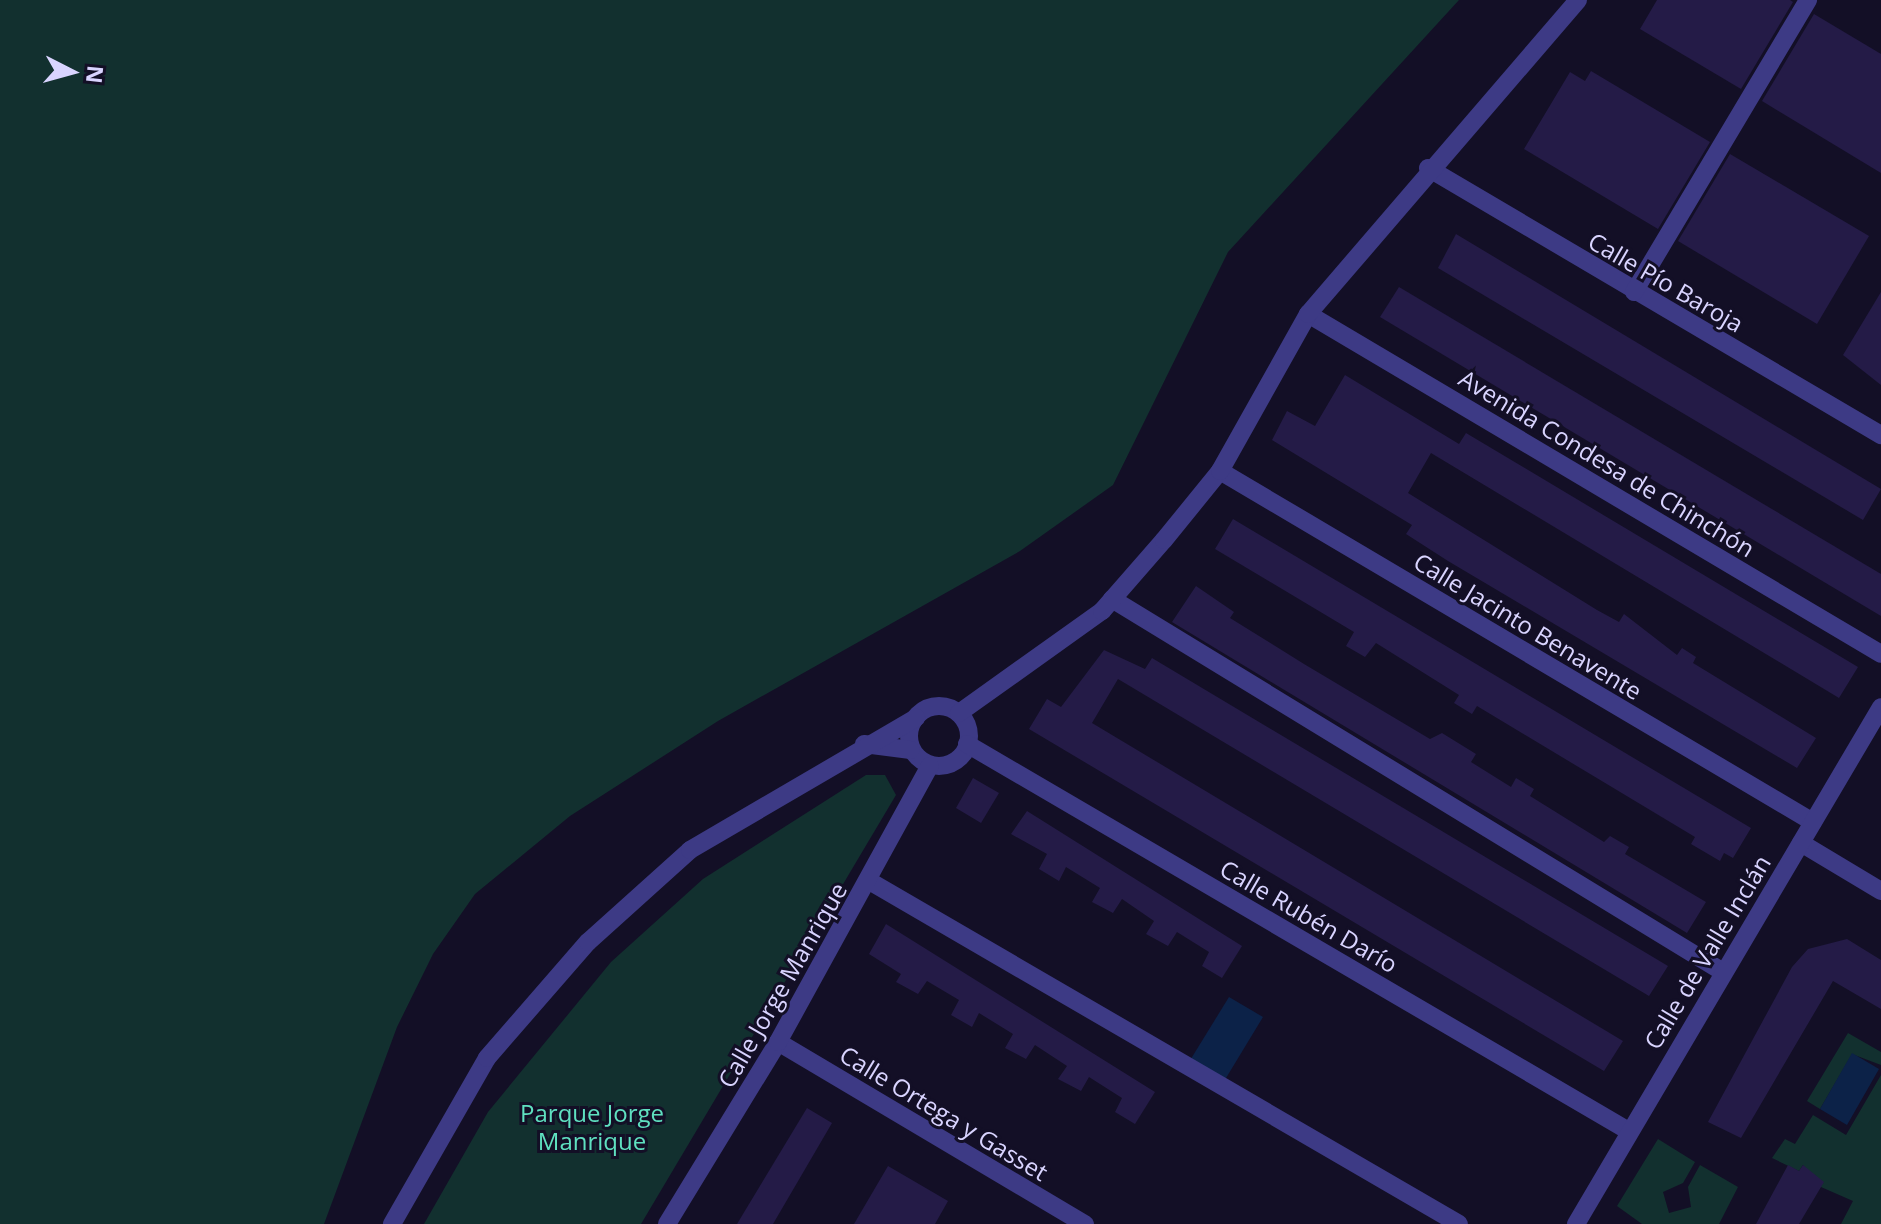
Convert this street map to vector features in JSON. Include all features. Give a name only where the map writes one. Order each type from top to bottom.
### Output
[{"type":"street","points":[[959,713],[1112,599],[1220,471],[1308,314],[1428,168],[1578,0]]},
{"type":"street","points":[[1634,292],[1808,0]]},
{"type":"street","name":"Calle Pío Baroja","points":[[1428,168],[1881,435]]},
{"type":"street","name":"Avenida Condesa de Chinchón","points":[[1308,314],[1881,654]]},
{"type":"street","name":"Calle Jacinto Benavente","points":[[1220,471],[1813,822]]},
{"type":"street","points":[[1112,599],[1723,972]]},
{"type":"street","points":[[392,1224],[487,1058],[588,942],[690,850],[864,744],[916,718],[931,705],[959,713]]},
{"type":"street","name":"Calle de Valle Inclán","points":[[1576,1224],[1627,1130],[1881,707]]},
{"type":"street","points":[[864,744],[911,750],[930,766],[956,761],[967,744],[959,713]]},
{"type":"street","points":[[911,750],[916,718]]},
{"type":"street","name":"Calle Rubén Darío","points":[[967,744],[1627,1130]]},
{"type":"street","name":"Calle Jorge Manrique","points":[[667,1224],[871,882],[930,766]]},
{"type":"street","points":[[1801,843],[1881,891]]},
{"type":"street","points":[[871,882],[1459,1224]]},
{"type":"street","name":"Calle Ortega y Gasset","points":[[778,1042],[1085,1224]]},
{"type":"green space","points":[[0,0],[1459,0],[1228,252],[1113,485],[1020,551],[718,721],[570,816],[475,894],[433,954],[397,1027],[324,1224],[0,1224]]},
{"type":"green space","name":"Parque Jorge Manrique","points":[[866,775],[885,775],[896,795],[641,1224],[424,1224],[488,1112],[611,962],[703,879]]},
{"type":"green space","points":[[1848,1033],[1881,1052],[1881,1065],[1852,1054],[1820,1109],[1807,1101]]},
{"type":"green space","points":[[1881,1075],[1881,1224],[1841,1224],[1853,1201],[1821,1187],[1803,1165],[1799,1171],[1772,1158],[1785,1139],[1795,1144],[1813,1115],[1846,1135]]},
{"type":"green space","points":[[1658,1139],[1695,1162],[1683,1183],[1663,1192],[1669,1213],[1691,1207],[1688,1187],[1700,1165],[1738,1187],[1719,1224],[1642,1224],[1617,1206]]},
{"type":"water","points":[[1229,997],[1263,1017],[1223,1083],[1189,1062]]},
{"type":"water","points":[[1852,1053],[1879,1069],[1847,1125],[1820,1109]]},
{"type":"building","points":[[1657,0],[1793,2],[1741,89],[1640,29]]},
{"type":"building","points":[[1814,14],[1881,54],[1881,173],[1762,101]]},
{"type":"building","points":[[1591,71],[1710,142],[1658,229],[1524,149],[1570,72],[1585,81]]},
{"type":"building","points":[[1730,154],[1869,236],[1817,324],[1678,241]]},
{"type":"building","points":[[1456,234],[1881,489],[1863,520],[1438,268]]},
{"type":"building","points":[[1399,287],[1881,574],[1881,616],[1380,317]]},
{"type":"building","points":[[1881,292],[1881,385],[1843,355]]},
{"type":"building","points":[[1345,375],[1459,444],[1466,433],[1858,667],[1839,698],[1431,453],[1408,493],[1597,610],[1619,622],[1624,614],[1677,655],[1682,648],[1696,657],[1693,663],[1816,738],[1797,768],[1448,561],[1406,534],[1412,525],[1272,440],[1287,411],[1315,426]]},
{"type":"building","points":[[1233,519],[1751,828],[1733,858],[1724,853],[1720,861],[1691,844],[1695,837],[1477,706],[1472,714],[1454,703],[1459,695],[1376,643],[1365,657],[1346,646],[1354,632],[1215,549]]},
{"type":"building","points":[[1196,586],[1234,612],[1230,618],[1304,664],[1430,739],[1442,733],[1476,754],[1471,762],[1511,787],[1516,778],[1534,789],[1530,796],[1604,842],[1610,836],[1629,847],[1625,854],[1706,902],[1687,933],[1172,622]]},
{"type":"building","points":[[1104,650],[1145,669],[1152,658],[1668,966],[1649,996],[1118,679],[1092,723],[1623,1041],[1604,1071],[1029,729],[1047,699],[1061,707]]},
{"type":"building","points":[[973,778],[999,793],[981,823],[956,808]]},
{"type":"building","points":[[1027,811],[1242,946],[1222,978],[1202,966],[1209,952],[1177,932],[1168,946],[1146,934],[1154,921],[1122,899],[1113,913],[1092,902],[1100,888],[1066,867],[1059,881],[1039,869],[1047,854],[1011,834]]},
{"type":"building","points":[[886,924],[1155,1092],[1135,1124],[1115,1112],[1122,1098],[1089,1077],[1081,1091],[1058,1079],[1067,1066],[1035,1045],[1026,1059],[1005,1048],[1013,1034],[979,1013],[972,1027],[951,1015],[959,1000],[927,981],[918,994],[896,982],[901,974],[869,954]]},
{"type":"building","points":[[1847,939],[1881,960],[1881,1009],[1833,981],[1741,1138],[1708,1122],[1792,967],[1808,949]]},
{"type":"building","points":[[807,1108],[832,1123],[773,1224],[737,1224]]},
{"type":"building","points":[[1788,1165],[1799,1171],[1803,1165],[1824,1182],[1799,1224],[1756,1224]]},
{"type":"building","points":[[888,1166],[948,1201],[935,1224],[854,1224]]}]
